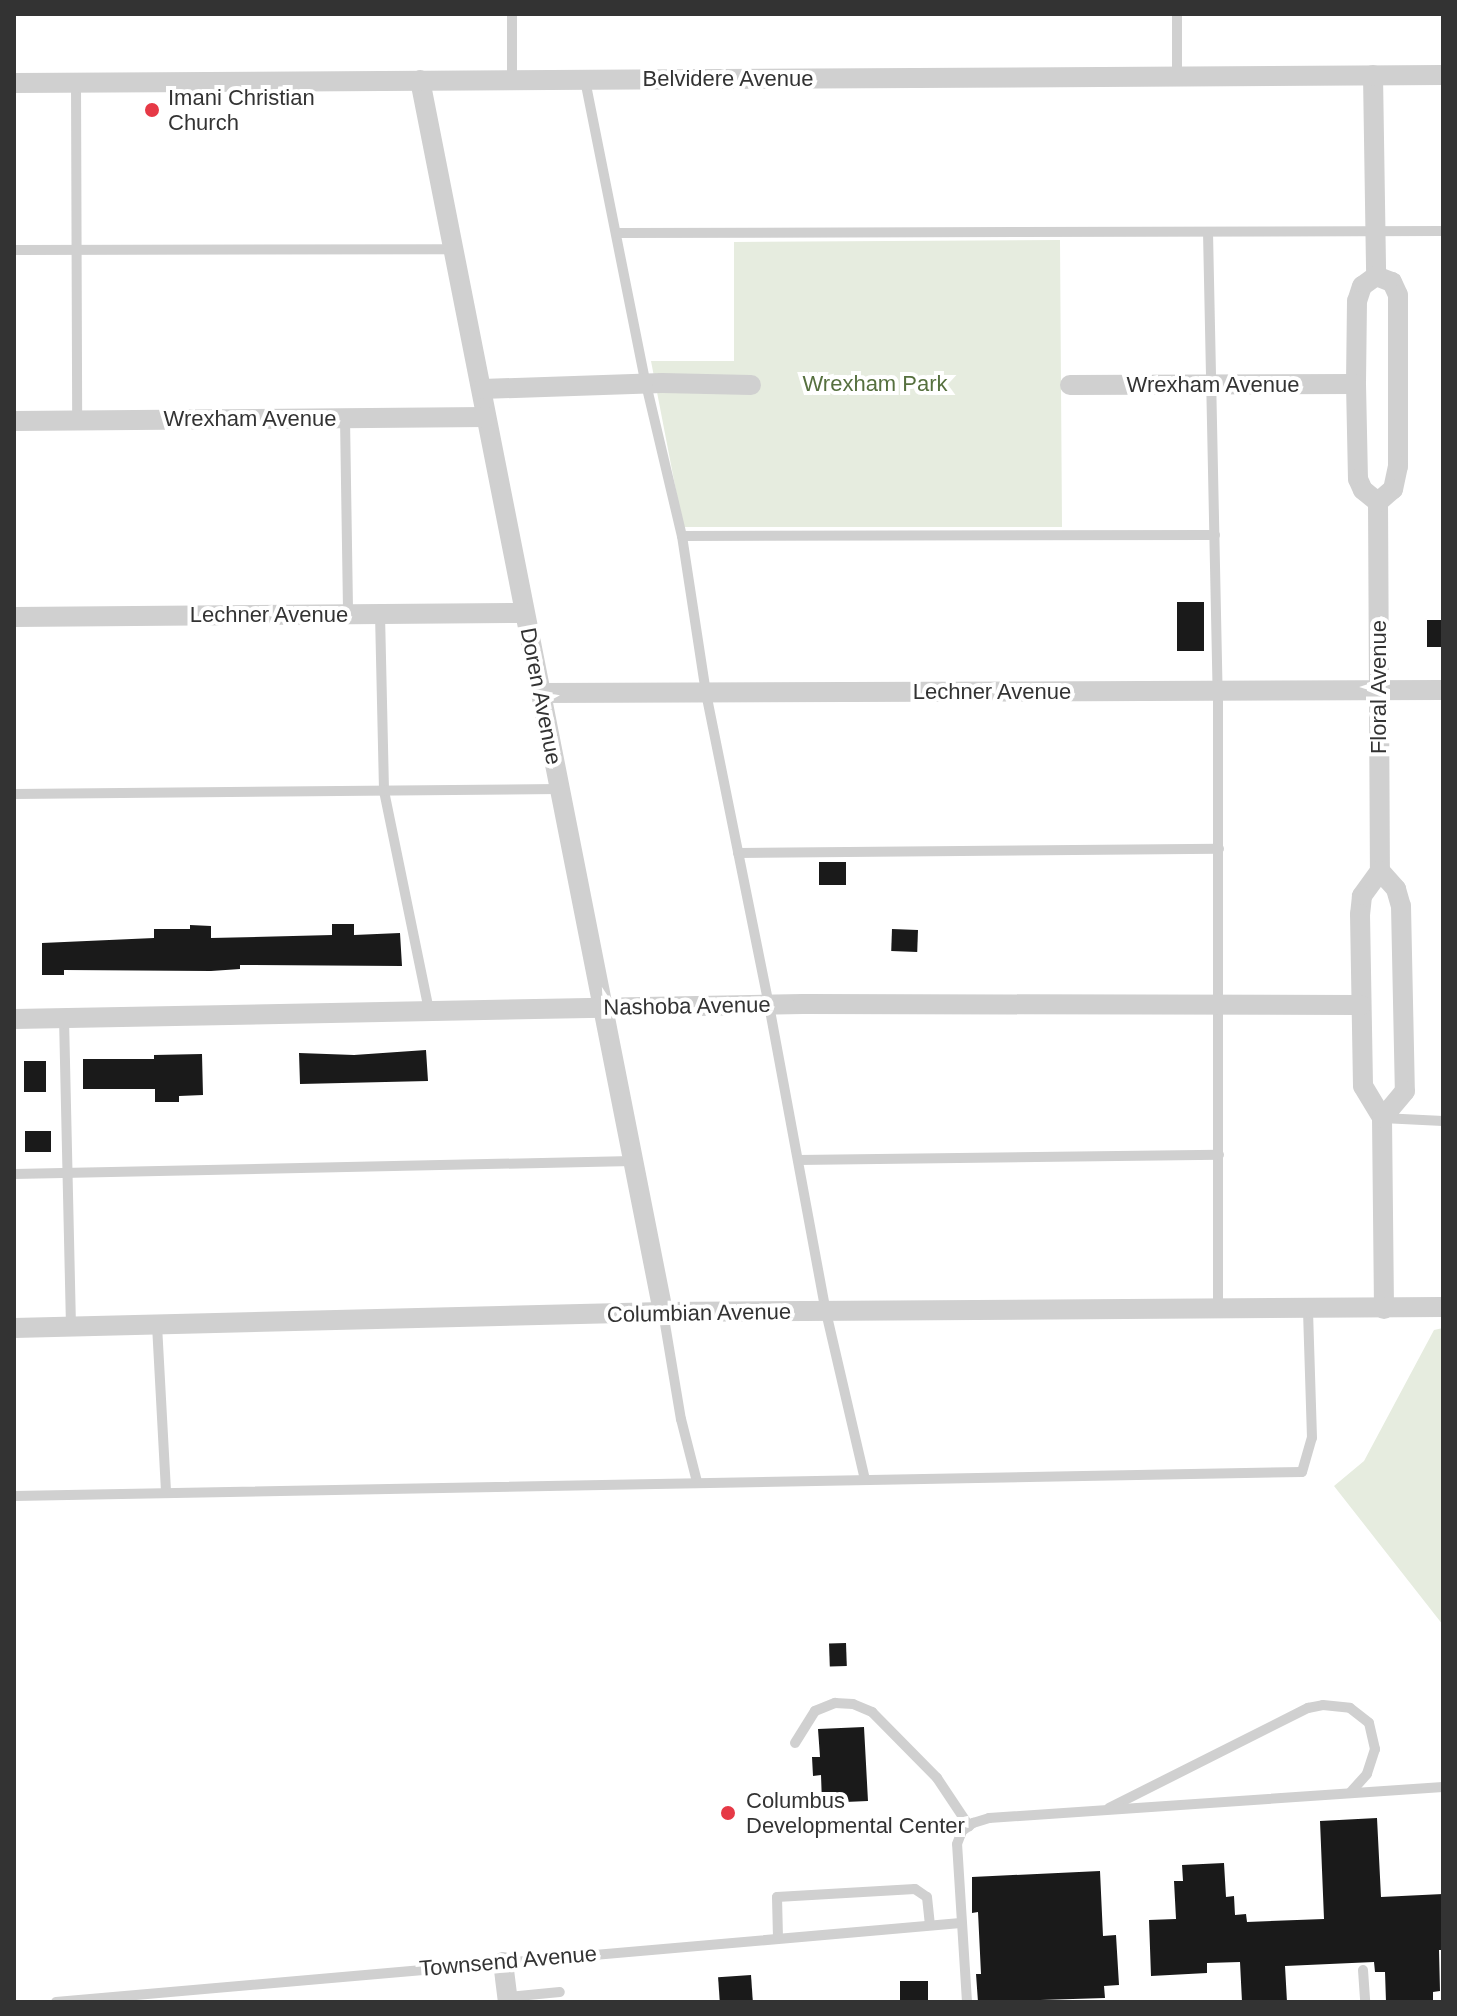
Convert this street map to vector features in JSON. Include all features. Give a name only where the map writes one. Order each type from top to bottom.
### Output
[{"type":"street","points":[[1373,75],[1376,276]]},
{"type":"street","name":"Belvidere Avenue","points":[[14,83],[1443,75]]},
{"type":"street","name":"Doren Avenue","points":[[420,80],[663,1312]]},
{"type":"street","points":[[1376,276],[1392,282],[1398,295],[1398,466],[1393,489],[1378,502],[1363,490],[1358,479],[1356,384],[1357,301],[1362,286],[1376,276]]},
{"type":"street","points":[[482,389],[646,384],[751,385]]},
{"type":"street","name":"Wrexham Avenue","points":[[1070,385],[1356,384]]},
{"type":"street","name":"Wrexham Avenue","points":[[14,421],[486,417]]},
{"type":"street","name":"Floral Avenue","points":[[1378,502],[1380,871],[1362,896],[1360,914],[1363,1086],[1382,1118],[1384,1309]]},
{"type":"street","name":"Lechner Avenue","points":[[14,617],[524,613]]},
{"type":"street","name":"Lechner Avenue","points":[[540,693],[1443,690]]},
{"type":"street","points":[[1380,871],[1396,889],[1401,906],[1405,1091],[1382,1118]]},
{"type":"street","name":"Nashoba Avenue","points":[[14,1019],[769,1005],[1361,1005]]},
{"type":"street","name":"Columbian Avenue","points":[[14,1328],[663,1312],[1443,1307]]},
{"type":"street","points":[[503,1962],[508,1999]]},
{"type":"lane","points":[[512,14],[512,78]]},
{"type":"lane","points":[[1177,14],[1177,76]]},
{"type":"lane","points":[[585,80],[646,384],[682,536],[706,693],[769,1005],[826,1312],[865,1479]]},
{"type":"lane","points":[[76,82],[77,420]]},
{"type":"lane","points":[[617,233],[1443,231]]},
{"type":"lane","points":[[1208,232],[1221,1003],[1218,1309]]},
{"type":"lane","points":[[14,250],[454,249]]},
{"type":"lane","points":[[345,418],[348,615]]},
{"type":"lane","points":[[682,536],[1215,535]]},
{"type":"lane","points":[[380,614],[384,791],[429,1011]]},
{"type":"lane","points":[[14,794],[559,789]]},
{"type":"lane","points":[[738,853],[1219,849]]},
{"type":"lane","points":[[64,1018],[65,1173],[71,1327]]},
{"type":"lane","points":[[1382,1118],[1443,1121]]},
{"type":"lane","points":[[798,1160],[1219,1155]]},
{"type":"lane","points":[[14,1174],[633,1161]]},
{"type":"lane","points":[[14,1496],[1302,1472],[1312,1438],[1308,1309]]},
{"type":"lane","points":[[663,1312],[681,1419],[697,1482]]},
{"type":"lane","points":[[157,1325],[166,1493]]},
{"type":"lane","points":[[795,1743],[815,1711],[835,1703],[853,1704],[872,1712],[937,1778],[969,1826]]},
{"type":"lane","points":[[1102,1811],[1308,1708],[1323,1705],[1350,1708],[1369,1723],[1375,1749],[1367,1774],[1351,1792]]},
{"type":"lane","points":[[967,2002],[957,1844],[969,1826],[989,1818],[1443,1787]]},
{"type":"lane","points":[[778,1938],[777,1897],[915,1889],[927,1897],[930,1925]]},
{"type":"lane","name":"Townsend Avenue","points":[[56,2002],[961,1923]]},
{"type":"lane","points":[[1363,1970],[1365,2002]]},
{"type":"lane","points":[[508,1999],[560,1992]]},
{"type":"green space","name":"Wrexham Park","points":[[1060,240],[1062,527],[683,527],[651,361],[734,361],[734,242]]},
{"type":"green space","points":[[1443,1328],[1443,1625],[1334,1486],[1364,1461],[1434,1330]]},
{"type":"building","points":[[1177,602],[1204,602],[1204,651],[1177,651]]},
{"type":"building","points":[[1427,620],[1443,620],[1443,647],[1427,647]]},
{"type":"building","points":[[819,862],[846,862],[846,885],[819,885]]},
{"type":"building","points":[[332,924],[354,924],[354,935],[400,933],[402,966],[240,965],[240,969],[211,971],[64,970],[64,975],[42,975],[42,943],[154,938],[154,929],[190,929],[190,925],[211,926],[211,938],[332,935]]},
{"type":"building","points":[[892,929],[918,930],[917,952],[891,951]]},
{"type":"building","points":[[426,1050],[428,1081],[300,1084],[299,1053],[354,1055]]},
{"type":"building","points":[[202,1054],[203,1095],[179,1096],[179,1102],[155,1102],[155,1089],[83,1089],[83,1059],[154,1059],[154,1055]]},
{"type":"building","points":[[24,1061],[46,1061],[46,1092],[24,1092]]},
{"type":"building","points":[[25,1131],[51,1131],[51,1152],[25,1152]]},
{"type":"building","points":[[846,1643],[847,1666],[830,1667],[829,1644]]},
{"type":"building","points":[[864,1727],[868,1801],[822,1803],[821,1775],[813,1776],[812,1757],[820,1757],[818,1729]]},
{"type":"building","points":[[1377,1818],[1381,1897],[1443,1894],[1440,1991],[1433,1992],[1433,2002],[1386,2002],[1385,1972],[1375,1972],[1374,1962],[1285,1966],[1287,2002],[1242,2002],[1240,1962],[1207,1963],[1207,1973],[1151,1976],[1149,1920],[1176,1919],[1174,1881],[1183,1881],[1182,1865],[1224,1863],[1226,1897],[1234,1896],[1235,1915],[1246,1914],[1247,1922],[1324,1919],[1320,1821]]},
{"type":"building","points":[[1100,1871],[1103,1936],[1116,1935],[1119,1985],[1104,1986],[1105,1998],[978,2002],[976,1974],[981,1974],[978,1912],[972,1913],[972,1877]]},
{"type":"building","points":[[751,1975],[753,2002],[720,2002],[718,1977]]},
{"type":"building","points":[[900,1981],[928,1981],[928,2002],[900,2002]]},
{"type":"place","name":"Imani Christian Church","points":[[152,110]]},
{"type":"place","name":"Columbus Developmental Center","points":[[728,1813]]}]
